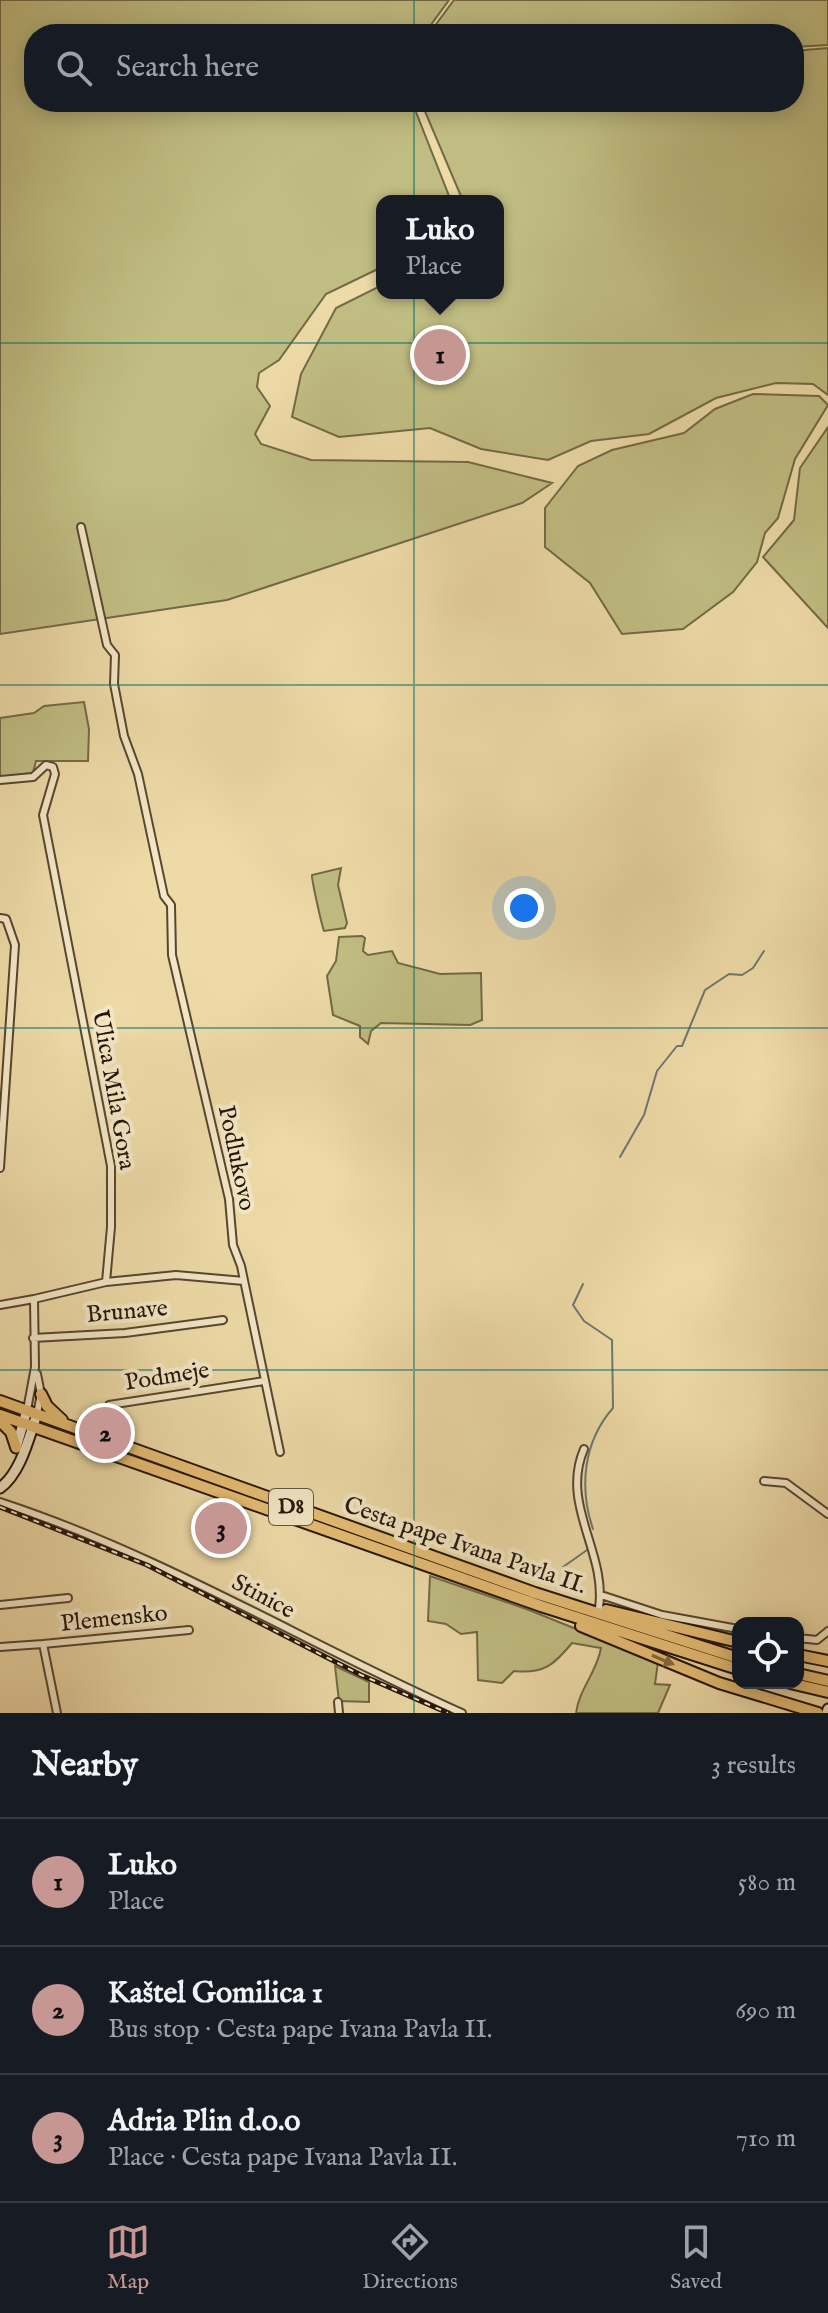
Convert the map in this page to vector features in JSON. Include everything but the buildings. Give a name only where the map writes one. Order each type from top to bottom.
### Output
[{"type":"main road","points":[[41,1394],[47,1406],[70,1426]]},
{"type":"main road","name":"Cesta pape Ivana Pavla II.","points":[[0,1401],[535,1593],[732,1656]]},
{"type":"main road","name":"Cesta pape Ivana Pavla II.","points":[[0,1415],[541,1606],[732,1667]]},
{"type":"main road","points":[[0,1421],[11,1432],[16,1447]]},
{"type":"main road","points":[[535,1593],[732,1641]]},
{"type":"main road","points":[[541,1606],[557,1617],[690,1672],[818,1713]]},
{"type":"main road","points":[[804,1656],[828,1661]]},
{"type":"main road","points":[[804,1677],[828,1692]]},
{"type":"main road","points":[[804,1683],[828,1681]]},
{"type":"street","name":"Podlukovo","points":[[81,527],[107,645],[115,655],[114,684],[124,736],[138,774],[164,896],[171,905],[172,955],[229,1199],[233,1245],[244,1281],[280,1452]]},
{"type":"street","name":"Ulica Mila Gora","points":[[0,780],[33,777],[46,765],[53,767],[55,774],[43,815],[111,1166],[111,1227],[106,1282]]},
{"type":"street","points":[[0,918],[6,919],[12,928],[15,945],[0,1168]]},
{"type":"street","points":[[0,1305],[106,1282],[176,1275],[244,1281]]},
{"type":"street","points":[[32,1412],[34,1299]]},
{"type":"street","name":"Brunave","points":[[33,1338],[125,1333],[129,1330],[223,1320]]},
{"type":"street","points":[[0,1488],[13,1472],[41,1394],[35,1367]]},
{"type":"street","name":"Podmeje","points":[[97,1436],[109,1405],[264,1381]]},
{"type":"street","points":[[13,1472],[16,1447],[28,1424]]},
{"type":"street","points":[[584,1449],[577,1492],[578,1510],[594,1550],[601,1595],[599,1608]]},
{"type":"street","points":[[764,1481],[786,1483],[828,1514]]},
{"type":"street","name":"Stinice","points":[[0,1502],[45,1515],[174,1569],[326,1650],[462,1713]]},
{"type":"street","points":[[601,1595],[662,1615],[732,1628]]},
{"type":"street","points":[[0,1605],[68,1598]]},
{"type":"street","name":"Plemensko","points":[[0,1647],[189,1630]]},
{"type":"street","points":[[804,1639],[817,1640],[828,1631]]},
{"type":"street","name":"Plemensko","points":[[43,1644],[57,1713]]},
{"type":"street","points":[[338,1702],[339,1713]]},
{"type":"shaded area","points":[[0,0],[449,0],[431,24],[24,24],[24,112],[416,112],[449,195],[376,195],[376,270],[326,294],[279,360],[259,373],[257,387],[270,406],[255,434],[261,444],[311,460],[468,462],[552,483],[522,503],[227,600],[0,634]]},
{"type":"shaded area","points":[[454,0],[828,0],[828,45],[804,46],[804,24],[436,24]]},
{"type":"shaded area","points":[[828,48],[828,395],[813,384],[776,383],[716,398],[649,434],[591,441],[548,460],[481,449],[430,428],[339,437],[292,417],[301,374],[336,308],[376,288],[376,299],[504,299],[504,195],[460,195],[425,112],[804,112],[804,50]]},
{"type":"shaded area","points":[[753,394],[819,396],[828,405],[795,459],[778,518],[765,533],[757,562],[733,592],[683,629],[622,634],[590,583],[545,547],[545,508],[578,466],[612,450],[684,433],[715,409]]},
{"type":"shaded area","points":[[828,427],[828,628],[763,557],[794,520],[800,468]]},
{"type":"shaded area","points":[[84,702],[89,729],[88,761],[36,761],[33,773],[0,777],[0,718],[34,713],[44,706]]},
{"type":"shaded area","points":[[341,868],[338,885],[347,923],[345,928],[324,931],[312,875]]},
{"type":"shaded area","points":[[339,937],[365,938],[363,951],[368,955],[392,951],[398,963],[440,974],[481,973],[482,1020],[470,1025],[381,1023],[371,1031],[368,1044],[360,1037],[360,1026],[333,1015],[327,976],[336,961]]},
{"type":"shaded area","points":[[430,1576],[529,1610],[658,1662],[655,1684],[670,1685],[658,1713],[576,1713],[601,1648],[572,1643],[560,1657],[541,1669],[514,1671],[502,1683],[478,1680],[477,1632],[461,1634],[446,1624],[428,1621]]},
{"type":"shaded area","points":[[335,1666],[369,1682],[369,1702],[339,1701]]},
{"type":"waterway","points":[[620,1157],[644,1115],[657,1071],[677,1046],[682,1046],[705,990],[729,974],[742,975],[753,968],[764,951]]},
{"type":"waterway","points":[[583,1284],[573,1305],[584,1321],[612,1340],[613,1408],[595,1435],[586,1466],[586,1498],[593,1529]]},
{"type":"waterway","points":[[563,1567],[587,1550]]},
{"type":"railway","points":[[0,1507],[147,1565],[361,1675],[448,1713]]},
{"type":"place","name":"Luko","points":[[440,355]]},
{"type":"place","name":"Kaštel Gomilica 1","points":[[105,1433]]},
{"type":"place","name":"Adria Plin d.o.o","points":[[221,1528]]}]
